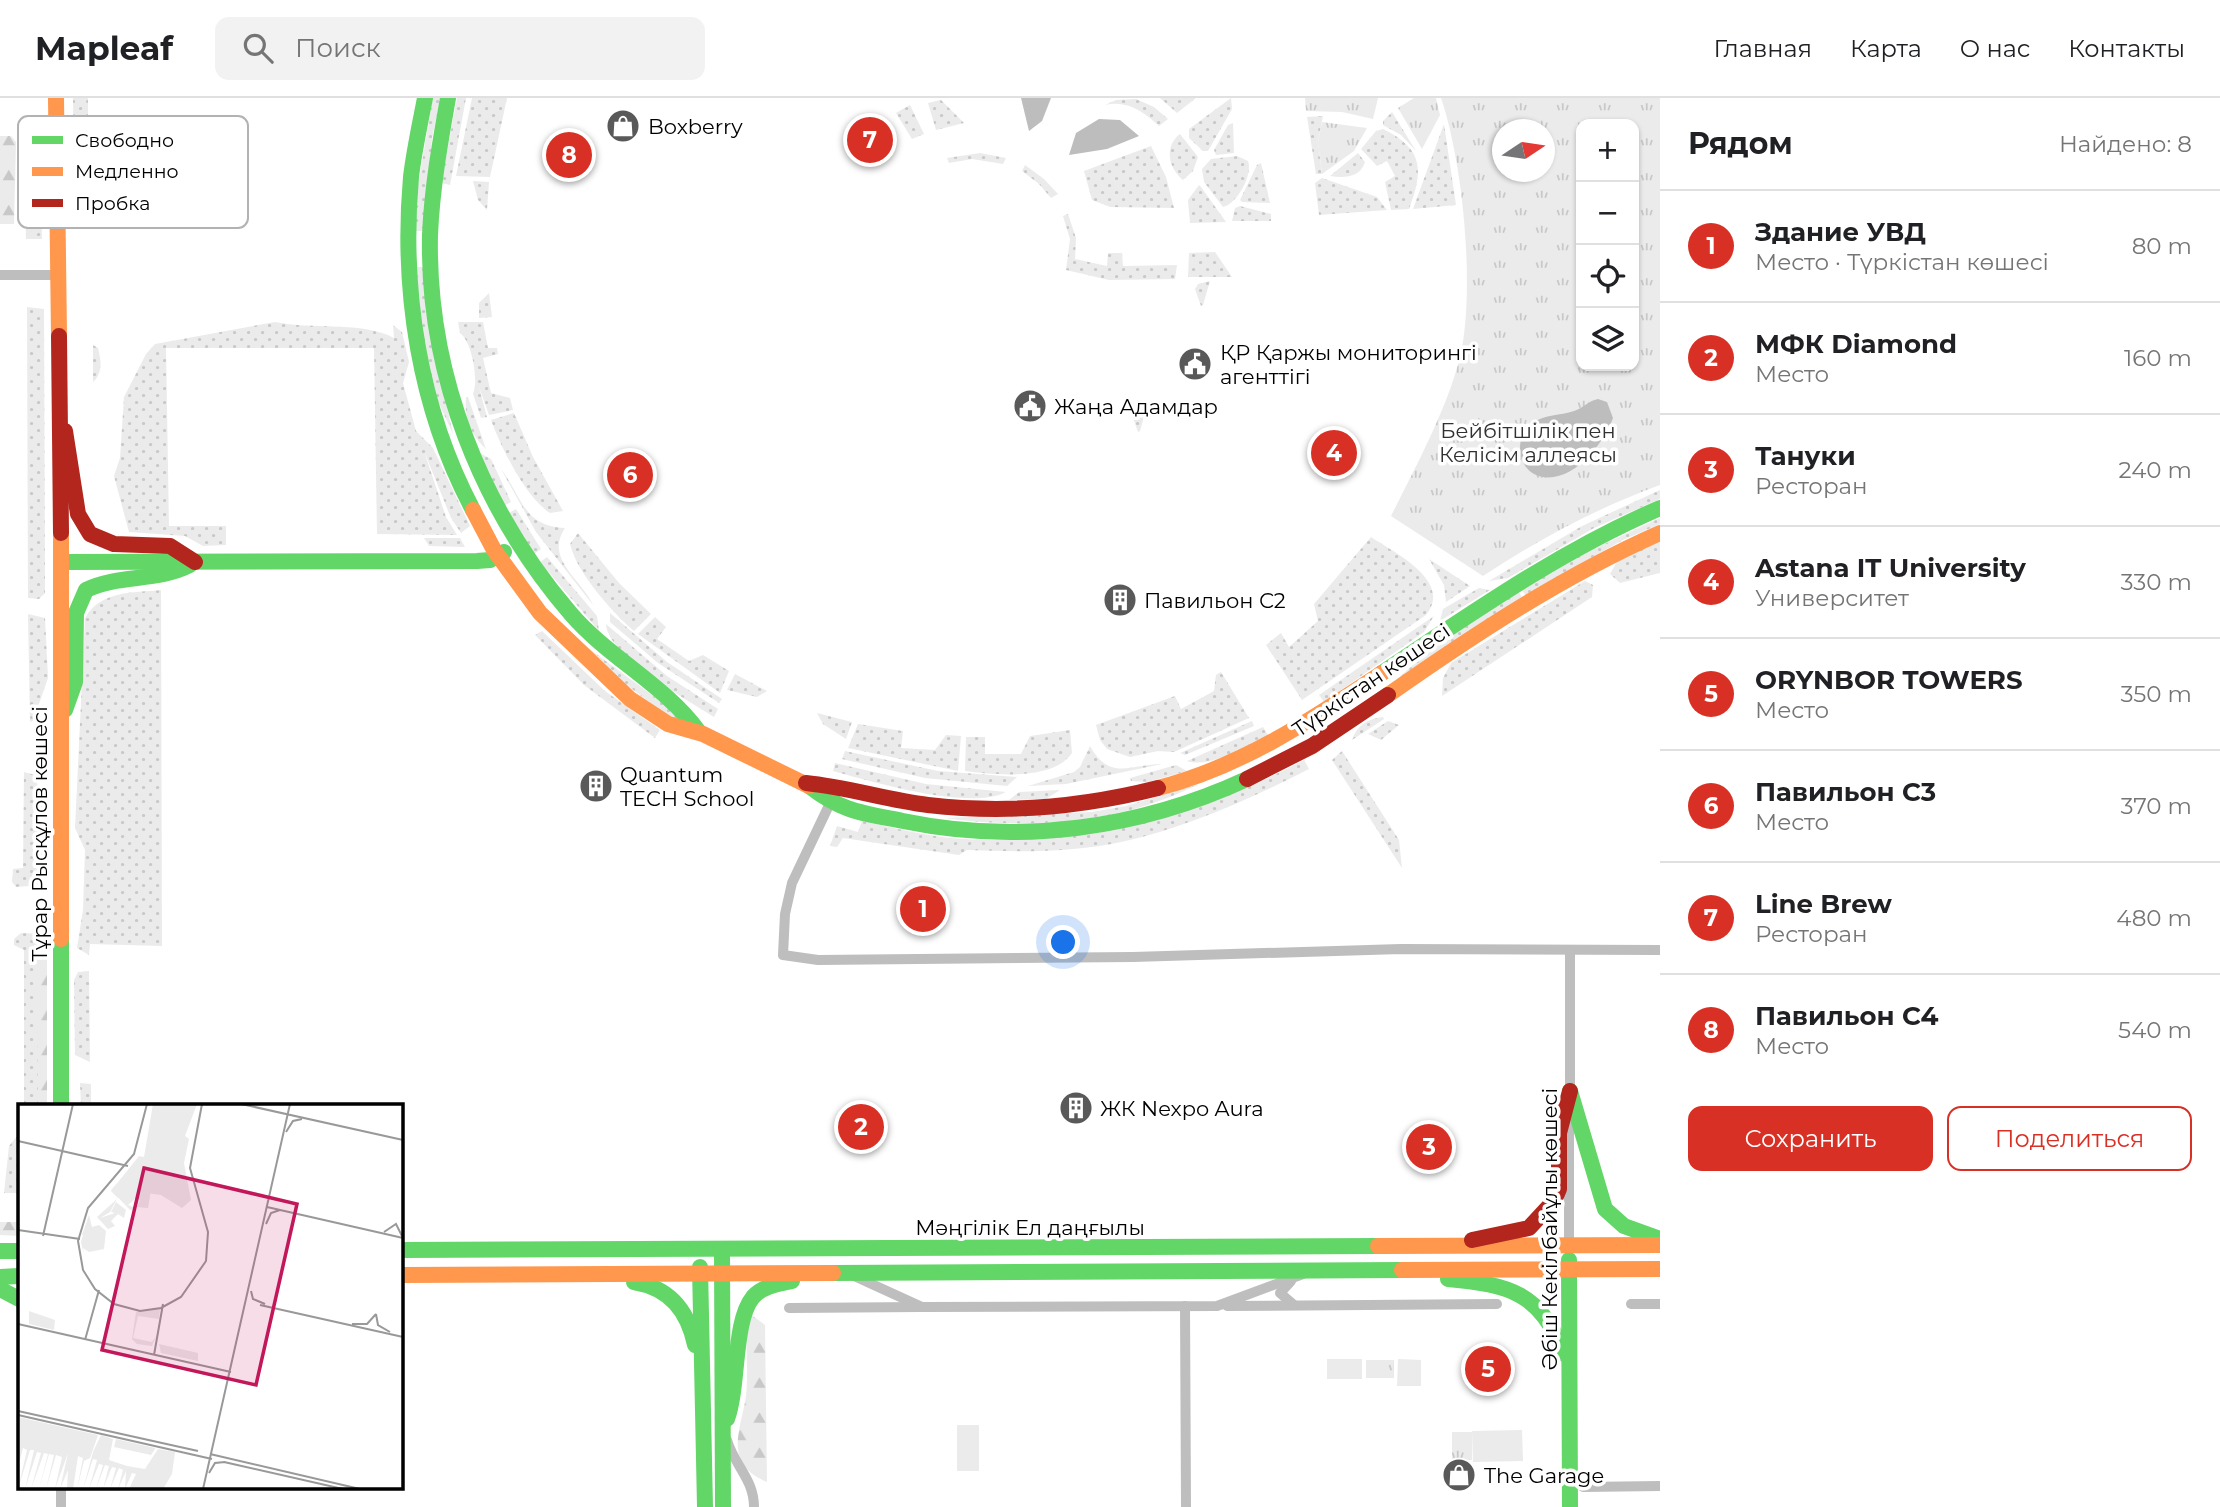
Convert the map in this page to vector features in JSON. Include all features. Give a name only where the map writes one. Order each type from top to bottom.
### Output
[{"type":"street","name":"Тұрар Рысқұлов көшесі","points":[[49,98],[49,116]]},
{"type":"street","name":"Тұрар Рысқұлов көшесі","points":[[56,98],[56,116]]},
{"type":"street","name":"Түркістан көшесі","points":[[425,98],[411,190],[408,250],[412,322],[434,422],[465,500],[497,556],[544,618],[580,656],[644,708],[670,726],[699,732],[806,783],[830,803],[921,824],[1010,832],[1096,826],[1166,810],[1239,783],[1310,747],[1486,628],[1583,571],[1660,533]]},
{"type":"street","name":"Түркістан көшесі","points":[[448,98],[434,176],[429,259],[435,325],[456,414],[482,483],[516,544],[548,587],[588,632],[635,674],[682,707],[699,732]]},
{"type":"street","name":"Тұрар Рысқұлов көшесі","points":[[50,228],[56,540],[61,562]]},
{"type":"street","name":"Тұрар Рысқұлов көшесі","points":[[58,228],[61,1104]]},
{"type":"street","points":[[0,275],[51,275]]},
{"type":"street","points":[[60,418],[74,463],[76,509],[87,531],[96,538],[112,542],[178,546],[195,562]]},
{"type":"street","name":"Түркістан көшесі","points":[[806,783],[838,785],[928,804],[1023,809],[1100,803],[1187,780],[1256,751],[1310,722],[1538,569],[1602,533],[1660,508]]},
{"type":"street","points":[[61,562],[477,561],[497,556],[516,544]]},
{"type":"street","points":[[60,725],[75,682],[76,613],[86,590],[104,581],[159,577],[184,569],[195,562]]},
{"type":"street","points":[[838,785],[792,883],[785,914],[783,955],[818,960],[1133,957],[1406,949],[1660,950]]},
{"type":"street","name":"Әбіш Кекілбайұлы көшесі","points":[[1570,951],[1570,1507]]},
{"type":"street","points":[[1570,1091],[1588,1151],[1598,1201],[1631,1231],[1660,1239]]},
{"type":"street","points":[[1457,1246],[1475,1238],[1518,1233],[1529,1228],[1547,1212],[1559,1189],[1559,1133],[1570,1091]]},
{"type":"street","name":"Мәңгілік Ел даңғылы","points":[[402,1250],[722,1251],[1660,1245]]},
{"type":"street","points":[[700,1250],[705,1507]]},
{"type":"street","points":[[0,1251],[18,1251]]},
{"type":"street","points":[[722,1251],[723,1507]]},
{"type":"street","points":[[402,1275],[1660,1269]]},
{"type":"street","points":[[1294,1305],[1283,1298],[1282,1289],[1312,1270]]},
{"type":"street","points":[[1217,1306],[1312,1270]]},
{"type":"street","points":[[1376,1270],[1492,1283],[1529,1297],[1538,1304],[1557,1330],[1569,1369]]},
{"type":"street","points":[[754,1507],[751,1484],[730,1451],[723,1427],[734,1400],[739,1328],[744,1310],[754,1296],[774,1284],[841,1273],[922,1307]]},
{"type":"street","points":[[576,1274],[645,1282],[672,1297],[683,1310],[692,1329],[696,1359],[703,1372]]},
{"type":"street","points":[[0,1277],[18,1276]]},
{"type":"street","points":[[0,1289],[18,1298]]},
{"type":"street","points":[[789,1308],[1497,1304]]},
{"type":"street","points":[[1631,1304],[1660,1304]]},
{"type":"street","points":[[1185,1306],[1186,1507]]},
{"type":"street","points":[[1583,1487],[1660,1486]]},
{"type":"green space","points":[[73,98],[88,98],[88,116],[73,116]]},
{"type":"green space","points":[[433,98],[440,98],[432,139],[424,231],[415,231],[418,185]]},
{"type":"green space","points":[[457,98],[466,98],[450,185],[441,183]]},
{"type":"green space","points":[[472,98],[507,98],[490,177],[456,176]]},
{"type":"green space","points":[[1160,98],[1196,98],[1177,113]]},
{"type":"green space","points":[[1231,98],[1232,109],[1208,151],[1203,151],[1189,138],[1189,129]]},
{"type":"green space","points":[[1305,98],[1378,98],[1373,119],[1342,112],[1306,111]]},
{"type":"green space","points":[[1414,98],[1436,98],[1440,115],[1422,149],[1398,108]]},
{"type":"green space","name":"Бейбітшілік пен Келісім аллеясы","points":[[1441,98],[1660,98],[1660,485],[1569,525],[1483,576],[1391,516],[1441,412],[1462,348],[1467,290],[1466,257],[1455,155]]},
{"type":"green space","points":[[1136,99],[1154,107],[1168,119],[1159,126],[1128,105],[1105,105],[1116,100]]},
{"type":"green space","points":[[941,100],[964,123],[936,130],[928,103]]},
{"type":"green space","points":[[910,105],[924,134],[912,139],[896,113]]},
{"type":"green space","points":[[1392,112],[1416,151],[1401,135],[1383,125],[1383,121]]},
{"type":"green space","points":[[1323,116],[1318,142],[1322,174],[1316,174],[1307,117]]},
{"type":"green space","points":[[1322,122],[1367,128],[1354,151],[1322,174],[1318,142]]},
{"type":"green space","points":[[1233,123],[1234,153],[1216,155],[1214,150],[1228,125]]},
{"type":"green space","points":[[1444,124],[1456,205],[1413,209]]},
{"type":"green space","points":[[1383,129],[1407,145],[1417,163],[1417,184],[1409,209],[1391,210],[1385,182],[1395,176],[1387,161],[1377,166],[1361,149],[1376,131]]},
{"type":"green space","points":[[1180,134],[1198,157],[1193,171],[1183,180],[1174,169],[1170,157],[1172,145]]},
{"type":"green space","points":[[0,136],[11,136],[16,142],[14,224],[0,224]]},
{"type":"green space","points":[[1151,146],[1166,177],[1174,208],[1110,207],[1092,200],[1084,171]]},
{"type":"green space","points":[[980,153],[1006,158],[1003,164],[972,159],[949,163],[947,158]]},
{"type":"green space","points":[[1358,153],[1365,162],[1359,171],[1346,177],[1330,176]]},
{"type":"green space","points":[[1237,156],[1248,161],[1248,173],[1239,194],[1223,207],[1204,182],[1202,169],[1211,159]]},
{"type":"green space","points":[[1261,163],[1270,203],[1242,202],[1240,200],[1257,165]]},
{"type":"green space","points":[[1025,165],[1058,194],[1051,198],[1022,171]]},
{"type":"green space","points":[[1322,178],[1377,197],[1387,210],[1319,215],[1315,183]]},
{"type":"green space","points":[[473,181],[489,182],[487,210],[478,200]]},
{"type":"green space","points":[[1199,185],[1226,222],[1190,223],[1188,200]]},
{"type":"green space","points":[[1240,206],[1271,214],[1271,221],[1232,221],[1235,208]]},
{"type":"green space","points":[[1068,214],[1076,238],[1075,259],[1107,266],[1108,253],[1122,253],[1123,266],[1177,265],[1175,279],[1109,280],[1066,270],[1070,239],[1063,216]]},
{"type":"green space","points":[[26,228],[42,228],[42,239],[26,239]]},
{"type":"green space","points":[[1215,252],[1232,277],[1188,277],[1189,253]]},
{"type":"green space","points":[[415,267],[424,267],[431,335],[453,434],[431,386],[422,339]]},
{"type":"green space","points":[[1210,281],[1201,306],[1195,289],[1198,284]]},
{"type":"green space","points":[[489,293],[492,317],[479,318],[479,303]]},
{"type":"green space","points":[[27,307],[44,309],[45,593],[39,599],[28,598]]},
{"type":"green space","points":[[275,322],[368,329],[394,338],[393,325],[402,332],[409,362],[403,383],[416,431],[433,448],[470,526],[461,533],[451,518],[424,451],[446,517],[457,535],[377,534],[374,348],[166,348],[169,526],[226,526],[226,545],[203,546],[185,536],[129,532],[114,476],[120,458],[124,397],[146,354],[155,344]]},
{"type":"green space","points":[[458,322],[483,322],[488,348],[497,348],[498,354],[483,358],[491,393],[510,398],[513,410],[489,415],[479,387],[487,417],[481,418],[473,394],[473,362]]},
{"type":"green space","points":[[93,345],[98,348],[100,366],[93,382]]},
{"type":"green space","points":[[468,397],[486,449],[469,425]]},
{"type":"green space","points":[[1147,406],[1138,432],[1132,415],[1136,410]]},
{"type":"green space","points":[[514,413],[533,457],[563,511],[550,513],[541,506],[523,484],[507,457],[491,420]]},
{"type":"green space","points":[[478,452],[491,459],[511,502],[504,506]]},
{"type":"green space","points":[[501,469],[532,516],[551,526],[565,528],[560,539],[562,559],[593,605],[536,532]]},
{"type":"green space","points":[[1660,490],[1660,499],[1594,528],[1508,578],[1489,581],[1582,526]]},
{"type":"green space","points":[[516,509],[541,549],[534,554],[507,514]]},
{"type":"green space","points":[[1660,518],[1660,524],[1623,540],[1525,595],[1522,589],[1572,559]]},
{"type":"green space","points":[[578,533],[619,583],[651,614],[634,631],[606,603],[580,567],[570,544]]},
{"type":"green space","points":[[1371,537],[1405,559],[1427,579],[1433,603],[1426,615],[1302,700],[1266,645],[1281,633],[1289,647],[1318,621],[1314,604]]},
{"type":"green space","points":[[424,538],[460,538],[465,547],[429,546]]},
{"type":"green space","points":[[1660,542],[1660,573],[1620,583],[1610,574],[1619,558]]},
{"type":"green space","points":[[547,557],[597,616],[599,631],[540,562]]},
{"type":"green space","points":[[1429,559],[1470,586],[1446,602],[1444,585]]},
{"type":"green space","points":[[1585,581],[1593,585],[1592,597],[1442,696],[1443,678],[1451,663]]},
{"type":"green space","points":[[1479,588],[1490,590],[1440,621],[1443,609]]},
{"type":"green space","points":[[161,590],[162,946],[90,944],[89,955],[77,948],[83,910],[85,850],[75,828],[85,618],[100,602],[109,598]]},
{"type":"green space","points":[[1518,591],[1522,597],[1397,679],[1437,644]]},
{"type":"green space","points":[[610,613],[667,662],[722,699],[719,703],[658,663],[610,622]]},
{"type":"green space","points":[[28,614],[45,618],[48,678],[33,721],[30,722]]},
{"type":"green space","points":[[1434,616],[1424,632],[1324,702],[1319,695]]},
{"type":"green space","points":[[655,617],[666,627],[657,639],[689,661],[703,655],[729,671],[720,693],[638,634]]},
{"type":"green space","points":[[606,624],[667,676],[718,709],[714,717],[634,663],[610,636]]},
{"type":"green space","points":[[542,631],[605,691],[660,730],[655,738],[584,685],[535,635]]},
{"type":"green space","points":[[576,639],[679,715],[674,721],[607,670]]},
{"type":"green space","points":[[1221,672],[1249,718],[1174,752],[1158,751],[1130,757],[1107,749],[1100,740],[1096,725],[1175,696],[1181,709],[1214,691],[1216,675]]},
{"type":"green space","points":[[735,674],[767,691],[757,697],[727,690]]},
{"type":"green space","points":[[817,713],[852,722],[846,739],[823,724]]},
{"type":"green space","points":[[1383,717],[1384,719],[1352,740],[1363,724]]},
{"type":"green space","points":[[1252,721],[1254,726],[1185,755],[1180,753]]},
{"type":"green space","points":[[1388,721],[1399,725],[1381,740],[1368,734]]},
{"type":"green space","points":[[858,724],[903,731],[901,748],[935,750],[946,735],[961,736],[958,771],[848,748]]},
{"type":"green space","points":[[1263,727],[1268,735],[1228,755],[1207,762],[1187,761]]},
{"type":"green space","points":[[1070,730],[1072,753],[1051,768],[1022,774],[965,771],[966,737],[985,737],[985,754],[1021,754],[1030,736]]},
{"type":"green space","points":[[1090,746],[1105,764],[1113,768],[1162,764],[1066,784],[1028,786],[1074,772],[1080,767]]},
{"type":"green space","points":[[845,751],[938,771],[1017,777],[1007,786],[925,778],[842,759]]},
{"type":"green space","points":[[1342,751],[1399,840],[1402,868],[1332,760]]},
{"type":"green space","points":[[1304,760],[1309,769],[1241,802],[1170,829],[1102,846],[1044,851],[967,850],[959,855],[843,838],[837,847],[830,846],[837,826],[858,832],[862,821],[935,836],[994,840],[1105,831],[1171,816],[1204,805]]},
{"type":"green space","points":[[835,763],[926,784],[1006,792],[990,797],[969,798],[921,793],[833,771]]},
{"type":"green space","points":[[1176,765],[1187,771],[1148,782],[1131,781],[1130,778]]},
{"type":"green space","points":[[24,772],[35,775],[43,807],[45,881],[41,885],[16,887],[12,882],[13,869],[23,868]]},
{"type":"green space","points":[[1199,784],[1138,808],[1074,820],[1009,823],[944,818],[1092,812],[1126,806]]},
{"type":"green space","points":[[1060,790],[1046,799],[1009,800],[1019,792]]},
{"type":"green space","points":[[21,933],[47,934],[47,1104],[24,1104],[24,950],[14,945],[14,939]]},
{"type":"green space","points":[[47,934],[47,1104],[38,1104],[36,943]]},
{"type":"green space","points":[[89,971],[90,1062],[75,1055],[74,980],[78,972]]},
{"type":"green space","points":[[80,1083],[91,1084],[91,1104],[81,1104]]},
{"type":"green space","points":[[18,1135],[18,1193],[4,1193],[9,1146]]},
{"type":"green space","points":[[0,1222],[18,1222],[18,1236],[0,1235]]},
{"type":"green space","points":[[749,1313],[765,1325],[767,1482],[753,1474],[739,1455],[739,1433],[746,1396]]},
{"type":"green space","points":[[1327,1359],[1362,1359],[1362,1379],[1327,1379]]},
{"type":"green space","points":[[1398,1359],[1421,1360],[1421,1386],[1397,1386]]},
{"type":"green space","points":[[1366,1360],[1394,1360],[1394,1378],[1366,1378]]},
{"type":"green space","points":[[957,1425],[979,1425],[979,1471],[957,1471]]},
{"type":"green space","points":[[1522,1430],[1523,1461],[1473,1462],[1472,1431]]},
{"type":"green space","points":[[1452,1432],[1472,1432],[1472,1460],[1452,1460]]},
{"type":"shaded area","points":[[1021,98],[1051,98],[1042,121],[1029,131]]},
{"type":"shaded area","points":[[1099,119],[1120,120],[1139,136],[1107,149],[1069,155],[1076,133]]},
{"type":"shaded area","points":[[1598,399],[1607,402],[1613,418],[1603,438],[1586,459],[1555,477],[1543,477],[1528,469],[1520,454],[1520,445],[1526,429],[1542,418],[1574,411]]},
{"type":"traffic: fast","points":[[425,98],[411,177],[409,263],[412,306],[427,390],[439,431],[473,510]]},
{"type":"traffic: fast","points":[[448,98],[439,149],[430,235],[432,287],[438,338],[466,437],[486,485],[511,530],[539,573],[571,614],[602,644],[670,700],[699,732]]},
{"type":"traffic: fast","points":[[1382,673],[1552,563],[1660,508]]},
{"type":"traffic: fast","points":[[61,562],[477,561],[490,560],[504,552]]},
{"type":"traffic: fast","points":[[65,710],[75,682],[76,613],[86,590],[112,582],[164,574],[190,565]]},
{"type":"traffic: fast","points":[[809,786],[843,806],[876,816],[990,832],[1078,828],[1121,821],[1164,810],[1247,779]]},
{"type":"traffic: fast","points":[[61,939],[61,1104]]},
{"type":"traffic: fast","points":[[1570,1091],[1605,1209],[1624,1226],[1660,1239]]},
{"type":"traffic: fast","points":[[402,1250],[1378,1246]]},
{"type":"traffic: fast","points":[[0,1251],[18,1251]]},
{"type":"traffic: fast","points":[[722,1251],[723,1507]]},
{"type":"traffic: fast","points":[[1569,1260],[1570,1507]]},
{"type":"traffic: fast","points":[[700,1267],[705,1507]]},
{"type":"traffic: fast","points":[[833,1273],[1402,1270]]},
{"type":"traffic: fast","points":[[0,1277],[18,1276]]},
{"type":"traffic: fast","points":[[1448,1279],[1506,1289],[1520,1296],[1544,1317],[1564,1354]]},
{"type":"traffic: fast","points":[[727,1419],[739,1337],[747,1308],[761,1290],[792,1281]]},
{"type":"traffic: fast","points":[[634,1282],[658,1290],[675,1303],[688,1322],[695,1345]]},
{"type":"traffic: fast","points":[[0,1289],[18,1298]]},
{"type":"traffic: slow","points":[[56,98],[56,116]]},
{"type":"traffic: slow","points":[[58,228],[59,336]]},
{"type":"traffic: slow","points":[[473,510],[494,550],[540,613],[630,699],[668,724],[703,734],[809,786]]},
{"type":"traffic: slow","points":[[61,533],[61,939]]},
{"type":"traffic: slow","points":[[1388,695],[1520,607],[1589,568],[1660,533]]},
{"type":"traffic: slow","points":[[1158,788],[1189,779],[1247,755],[1302,725],[1382,673]]},
{"type":"traffic: slow","points":[[1378,1246],[1660,1245]]},
{"type":"traffic: slow","points":[[1402,1270],[1660,1269]]},
{"type":"traffic: slow","points":[[402,1275],[833,1273]]},
{"type":"traffic: jam","points":[[59,336],[61,533]]},
{"type":"traffic: jam","points":[[65,431],[78,514],[90,534],[114,544],[170,546],[195,562]]},
{"type":"traffic: jam","points":[[1247,779],[1312,746],[1388,695]]},
{"type":"traffic: jam","points":[[806,783],[928,805],[986,809],[1073,804],[1158,788]]},
{"type":"traffic: jam","points":[[1472,1240],[1529,1228],[1554,1201],[1559,1189],[1559,1133],[1570,1091]]},
{"type":"place","name":"Boxberry","points":[[623,126]]},
{"type":"place","name":"Line Brew","points":[[870,140]]},
{"type":"place","name":"Павильон С4","points":[[569,155]]},
{"type":"place","name":"ҚР Қаржы мониторингі агенттігі","points":[[1195,364]]},
{"type":"place","name":"Жаңа Адамдар","points":[[1030,406]]},
{"type":"place","name":"Astana IT University","points":[[1334,453]]},
{"type":"place","name":"Павильон С3","points":[[630,475]]},
{"type":"place","name":"Павильон С2","points":[[1120,600]]},
{"type":"place","name":"Quantum TECH School","points":[[596,786]]},
{"type":"place","name":"Здание УВД","points":[[923,909]]},
{"type":"place","name":"ЖК Nexpo Aura","points":[[1076,1108]]},
{"type":"place","name":"МФК Diamond","points":[[861,1127]]},
{"type":"place","name":"Тануки","points":[[1429,1147]]},
{"type":"place","name":"ORYNBOR TOWERS","points":[[1488,1369]]},
{"type":"place","name":"The Garage","points":[[1459,1475]]}]
